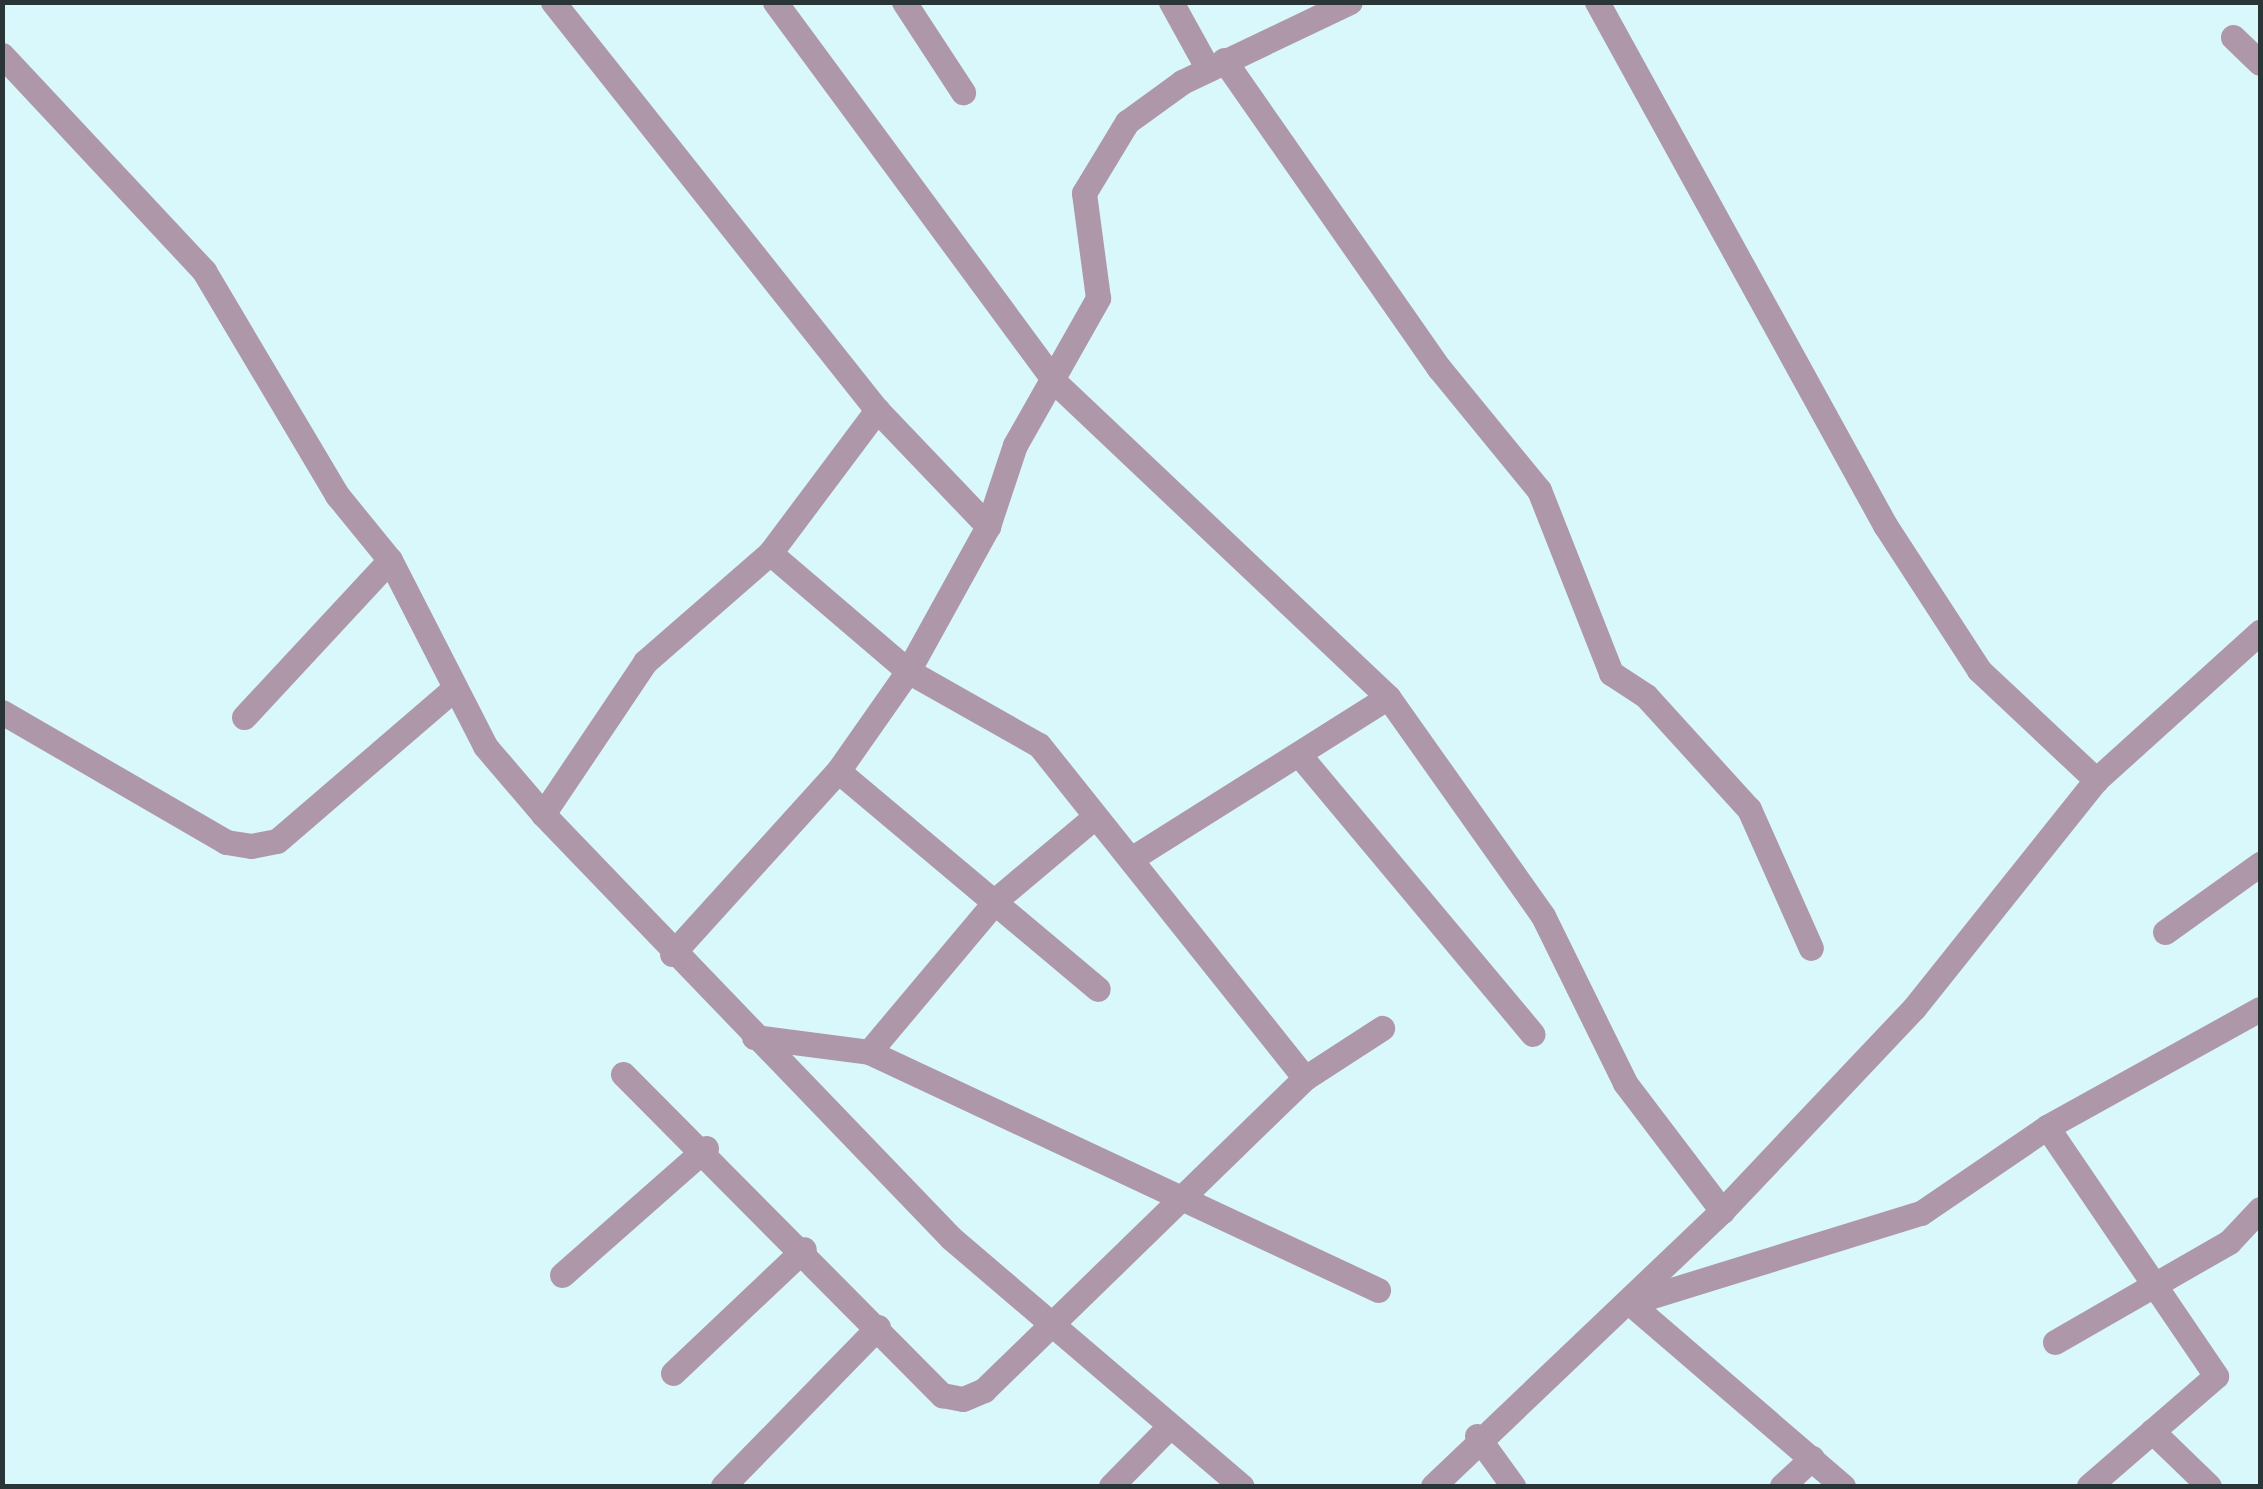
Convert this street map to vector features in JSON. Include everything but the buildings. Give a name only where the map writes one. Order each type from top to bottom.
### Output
[{"type":"street","points":[[552,2],[877,410],[988,526]]},
{"type":"street","points":[[774,2],[1057,384],[1388,697],[1544,916],[1625,1083],[1722,1212]]},
{"type":"street","points":[[904,2],[963,92]]},
{"type":"street","points":[[1171,2],[1439,368],[1539,490],[1611,673],[1646,696],[1749,809],[1812,948]]},
{"type":"street","points":[[672,954],[838,771],[908,671],[988,526],[1015,445],[1057,384],[1098,298],[1084,193],[1126,122],[1216,65],[1350,2]]},
{"type":"street","points":[[1596,2],[1885,525],[1979,670],[2096,780]]},
{"type":"street","points":[[2233,38],[2260,63]]},
{"type":"street","points":[[2,54],[204,271],[337,495],[390,560],[485,746],[543,814],[672,954],[952,1238],[1241,1486]]},
{"type":"street","points":[[543,814],[645,662],[770,553],[877,410]]},
{"type":"street","points":[[770,553],[908,671],[1038,745],[1090,820],[1134,857],[1304,1078]]},
{"type":"street","points":[[244,717],[390,560]]},
{"type":"street","points":[[1433,1486],[1477,1436],[1630,1303],[1722,1212],[1914,1008],[2096,780],[2260,632]]},
{"type":"street","points":[[2,712],[226,842],[251,846],[277,842],[455,688]]},
{"type":"street","points":[[1134,857],[1300,757],[1388,697]]},
{"type":"street","points":[[1300,757],[1534,1034]]},
{"type":"street","points":[[838,771],[998,898],[1098,989]]},
{"type":"street","points":[[869,1052],[998,898],[1090,820]]},
{"type":"street","points":[[2165,932],[2260,864]]},
{"type":"street","points":[[1630,1303],[1921,1213],[2047,1127],[2260,1009]]},
{"type":"street","points":[[623,1074],[706,1148],[942,1395],[962,1399],[984,1390],[1304,1078],[1382,1028]]},
{"type":"street","points":[[754,1037],[869,1052],[1378,1290]]},
{"type":"street","points":[[2047,1127],[2154,1290],[2216,1376],[2089,1486]]},
{"type":"street","points":[[562,1275],[706,1148]]},
{"type":"street","points":[[2055,1342],[2154,1290],[2229,1242],[2260,1209]]},
{"type":"street","points":[[673,1373],[804,1249]]},
{"type":"street","points":[[1630,1303],[1843,1486]]},
{"type":"street","points":[[723,1486],[878,1327]]},
{"type":"street","points":[[1111,1486],[1170,1426]]},
{"type":"street","points":[[2152,1431],[2209,1486]]},
{"type":"street","points":[[1477,1436],[1513,1486]]},
{"type":"street","points":[[1782,1486],[1812,1458]]}]
